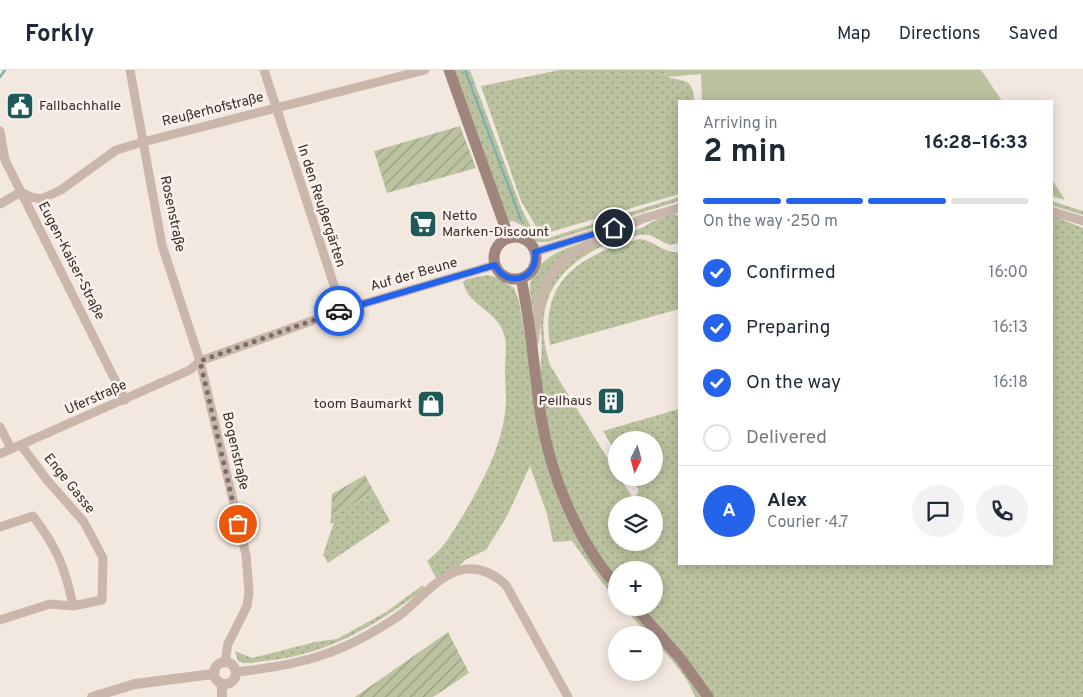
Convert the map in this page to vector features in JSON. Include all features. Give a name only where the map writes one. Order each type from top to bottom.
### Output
[{"type":"main road","points":[[450,70],[509,238]]},
{"type":"main road","points":[[509,238],[522,238],[532,246],[535,252],[535,265],[527,276],[521,278],[508,278],[498,271],[495,265],[495,252],[503,241],[509,238]]},
{"type":"main road","points":[[521,278],[542,419],[553,465],[576,522],[608,576]]},
{"type":"main road","points":[[643,616],[681,659],[708,697]]},
{"type":"street","name":"Rosenstraße","points":[[130,70],[162,245],[200,361]]},
{"type":"street","name":"In den Reußergärten","points":[[264,70],[275,110],[342,310]]},
{"type":"street","name":"Reußerhofstraße","points":[[21,192],[41,199],[61,190],[116,150],[425,70]]},
{"type":"street","name":"Eugen-Kaiser-Straße","points":[[0,131],[5,160],[125,400]]},
{"type":"street","points":[[0,204],[21,192]]},
{"type":"street","points":[[535,252],[678,208]]},
{"type":"street","points":[[1053,212],[1083,221]]},
{"type":"street","points":[[533,351],[540,302],[547,282],[561,263],[582,247],[644,218]]},
{"type":"street","name":"Auf der Beune","points":[[200,361],[342,310],[495,265]]},
{"type":"street","name":"Uferstraße","points":[[0,454],[190,370],[200,361]]},
{"type":"street","name":"Bogenstraße","points":[[200,361],[246,555],[249,592],[247,606],[228,644],[225,662]]},
{"type":"street","points":[[0,428],[11,448]]},
{"type":"street","name":"Enge Gasse","points":[[21,445],[47,480],[84,522],[103,558],[102,600],[73,606]]},
{"type":"street","points":[[0,528],[33,516],[53,546],[68,575],[73,606],[50,604],[0,620]]},
{"type":"street","points":[[236,672],[282,668],[338,650],[401,614],[448,575],[459,570],[476,569],[494,575],[506,585],[568,697]]},
{"type":"street","points":[[225,662],[232,664],[236,672],[233,681],[222,684],[216,681],[213,674],[218,664],[225,662]]},
{"type":"street","points":[[92,697],[135,684],[213,674]]},
{"type":"street","points":[[222,684],[222,697]]},
{"type":"green space","points":[[453,70],[470,70],[522,210],[531,227],[529,229],[513,221],[509,222]]},
{"type":"green space","points":[[560,70],[665,70],[666,77],[687,82],[692,88],[694,100],[678,100],[678,194],[544,234],[540,233],[521,201],[481,86]]},
{"type":"green space","points":[[665,70],[981,70],[1001,100],[702,100],[701,74],[666,77]]},
{"type":"green space","points":[[460,126],[476,168],[387,193],[374,151]]},
{"type":"green space","points":[[1053,181],[1065,200],[1053,197]]},
{"type":"green space","points":[[678,197],[678,201],[548,242],[533,242],[512,228],[545,239]]},
{"type":"green space","points":[[1053,202],[1083,211],[1083,215],[1053,206]]},
{"type":"green space","points":[[669,215],[678,216],[678,243],[670,245],[649,235],[627,237],[605,245],[571,266],[550,293],[545,309],[543,326],[550,365],[608,459],[608,486],[625,486],[631,496],[608,496],[608,551],[663,551],[663,496],[636,496],[639,490],[636,486],[663,486],[663,431],[608,431],[608,439],[603,431],[678,409],[678,565],[1053,565],[1053,216],[1083,228],[1083,697],[713,697],[685,655],[663,631],[663,626],[658,626],[649,616],[663,616],[663,561],[608,561],[608,568],[585,532],[572,504],[560,474],[544,414],[541,385],[541,311],[545,291],[550,281],[567,261],[577,254]]},
{"type":"green space","points":[[639,239],[669,251],[678,252],[678,309],[550,345],[548,322],[551,303],[559,286],[569,273],[583,262],[619,245]]},
{"type":"green space","points":[[582,243],[560,261],[536,312],[533,312],[530,284],[539,266],[558,252]]},
{"type":"green space","points":[[487,275],[496,277],[514,288],[519,301],[546,462],[608,582],[608,589],[572,541],[553,542],[547,514],[530,466],[507,516],[486,550],[465,560],[440,585],[427,561],[447,541],[470,504],[492,461],[505,415],[505,338],[497,321],[477,304],[466,291],[463,282],[467,279]]},
{"type":"green space","points":[[365,475],[374,492],[331,516],[332,494]]},
{"type":"green space","points":[[374,492],[390,521],[328,563],[323,555],[334,522],[330,524],[331,516]]},
{"type":"green space","points":[[423,585],[424,589],[388,615],[329,646],[286,658],[251,663],[238,661],[235,651],[252,658],[315,642],[337,639],[386,612]]},
{"type":"green space","points":[[631,616],[637,616],[647,626],[640,626]]},
{"type":"green space","points":[[448,632],[469,673],[433,697],[355,697]]},
{"type":"green space","points":[[663,644],[675,657],[703,697],[695,697],[683,674],[663,650]]},
{"type":"waterway","points":[[0,77],[5,70]]},
{"type":"waterway","points":[[465,70],[521,220]]},
{"type":"way so far","points":[[238,524],[200,361],[339,311]]},
{"type":"place","name":"Fallbachhalle","points":[[20,106]]},
{"type":"place","name":"Netto Marken-Discount","points":[[423,224]]},
{"type":"place","name":"Peilhaus","points":[[611,401]]},
{"type":"place","name":"toom Baumarkt","points":[[431,404]]},
{"type":"route","points":[[339,311],[495,265],[502,275],[508,278],[521,278],[527,276],[532,271],[536,259],[535,252],[614,228]]}]
